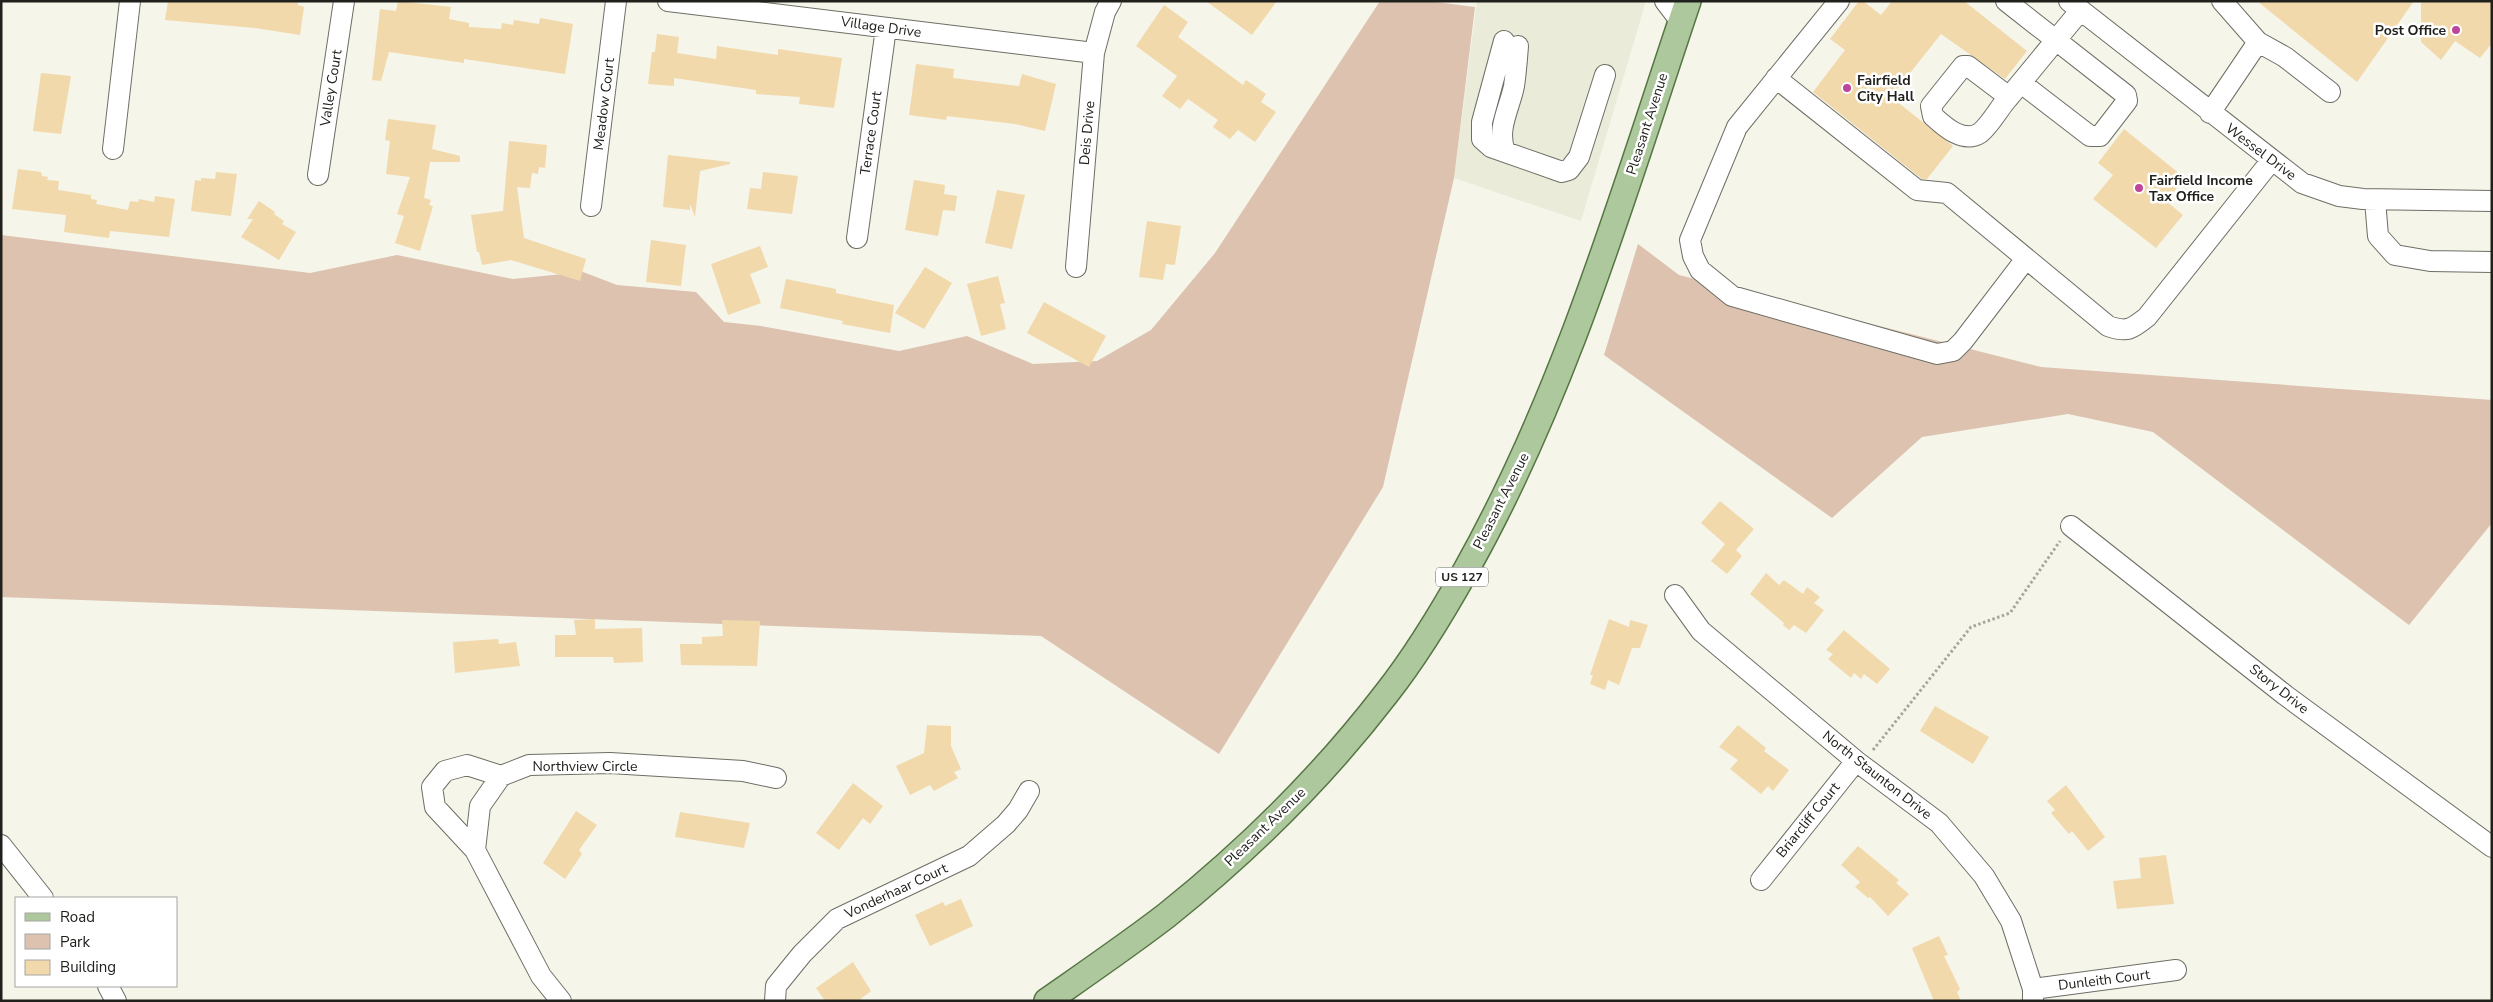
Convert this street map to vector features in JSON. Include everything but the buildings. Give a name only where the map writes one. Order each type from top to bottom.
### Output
[{"type":"main road","name":"Pleasant Avenue","points":[[1047,1001],[1166,915],[1232,860],[1280,813],[1326,767],[1388,693],[1439,617],[1492,525],[1548,403],[1604,255],[1685,11]]},
{"type":"street","points":[[113,149],[130,1]]},
{"type":"street","name":"Valley Court","points":[[318,175],[344,1]]},
{"type":"street","name":"Meadow Court","points":[[591,206],[616,1]]},
{"type":"street","name":"Village Drive","points":[[668,1],[807,9],[886,28],[1094,53]]},
{"type":"street","name":"Deis Drive","points":[[1076,267],[1094,53],[1105,12],[1111,1]]},
{"type":"street","points":[[1665,1],[1685,11]]},
{"type":"street","points":[[1838,1],[1737,127],[1690,240],[1692,256],[1700,270],[1713,283],[1732,296],[1937,354],[1953,350],[1964,340],[2025,260]]},
{"type":"street","points":[[2006,1],[2056,40],[2126,95],[2127,101],[2100,136],[2090,136],[2015,90],[2056,40],[2074,6]]},
{"type":"street","points":[[2222,1],[2258,42],[2285,57],[2330,92]]},
{"type":"street","name":"Wessel Drive","points":[[2074,6],[2271,161],[2302,183],[2339,196],[2375,200],[2492,201]]},
{"type":"street","name":"Terrace Court","points":[[857,238],[886,28]]},
{"type":"street","points":[[2210,113],[2258,42]]},
{"type":"street","points":[[1511,44],[1514,87],[1502,130],[1501,143],[1504,151],[1562,172],[1569,170],[1579,157],[1605,75]]},
{"type":"street","points":[[1776,78],[1917,190],[1947,193],[2025,260],[2108,326],[2121,331],[2134,327],[2147,317],[2271,161]]},
{"type":"street","points":[[2375,200],[2378,236],[2395,255],[2430,261],[2492,262]]},
{"type":"street","name":"Story Drive","points":[[2071,526],[2285,695],[2492,847]]},
{"type":"street","name":"North Staunton Drive","points":[[1674,595],[1702,631],[1856,761],[1939,823],[1984,876],[2011,921],[2033,995]]},
{"type":"street","name":"Briarcliff Court","points":[[1760,880],[1856,761]]},
{"type":"street","name":"Northview Circle","points":[[501,776],[528,765],[610,763],[743,771],[776,778]]},
{"type":"street","points":[[475,850],[480,806],[501,776],[467,765],[445,771],[432,788],[435,807],[475,850],[542,976],[561,1001]]},
{"type":"street","name":"Vonderhaar Court","points":[[774,1001],[776,986],[802,954],[837,919],[969,856],[1006,824],[1018,810],[1029,791]]},
{"type":"street","points":[[1,845],[42,897]]},
{"type":"street","name":"Dunleith Court","points":[[2033,995],[2176,970]]},
{"type":"street","points":[[109,987],[116,1001]]},
{"type":"path","points":[[1856,761],[1871,752],[1971,627],[2010,613],[2071,526]]},
{"type":"shaded area","points":[[1477,1],[1646,1],[1581,221],[1454,178]]},
{"type":"green space","points":[[1380,1],[1428,1],[1475,7],[1454,178],[1383,487],[1219,754],[1041,636],[1,597],[1,235],[310,273],[397,255],[513,279],[583,272],[617,285],[696,292],[724,322],[761,326],[899,351],[967,336],[1033,364],[1097,361],[1151,330],[1215,253]]},
{"type":"green space","points":[[1638,244],[1679,275],[2041,367],[2492,400],[2492,523],[2409,625],[2153,432],[2068,414],[1922,437],[1832,518],[1604,355]]},
{"type":"place","name":"Post Office","points":[[2456,30]]},
{"type":"place","name":"Fairfield City Hall","points":[[1847,88]]},
{"type":"place","name":"Fairfield Income Tax Office","points":[[2139,188]]}]
